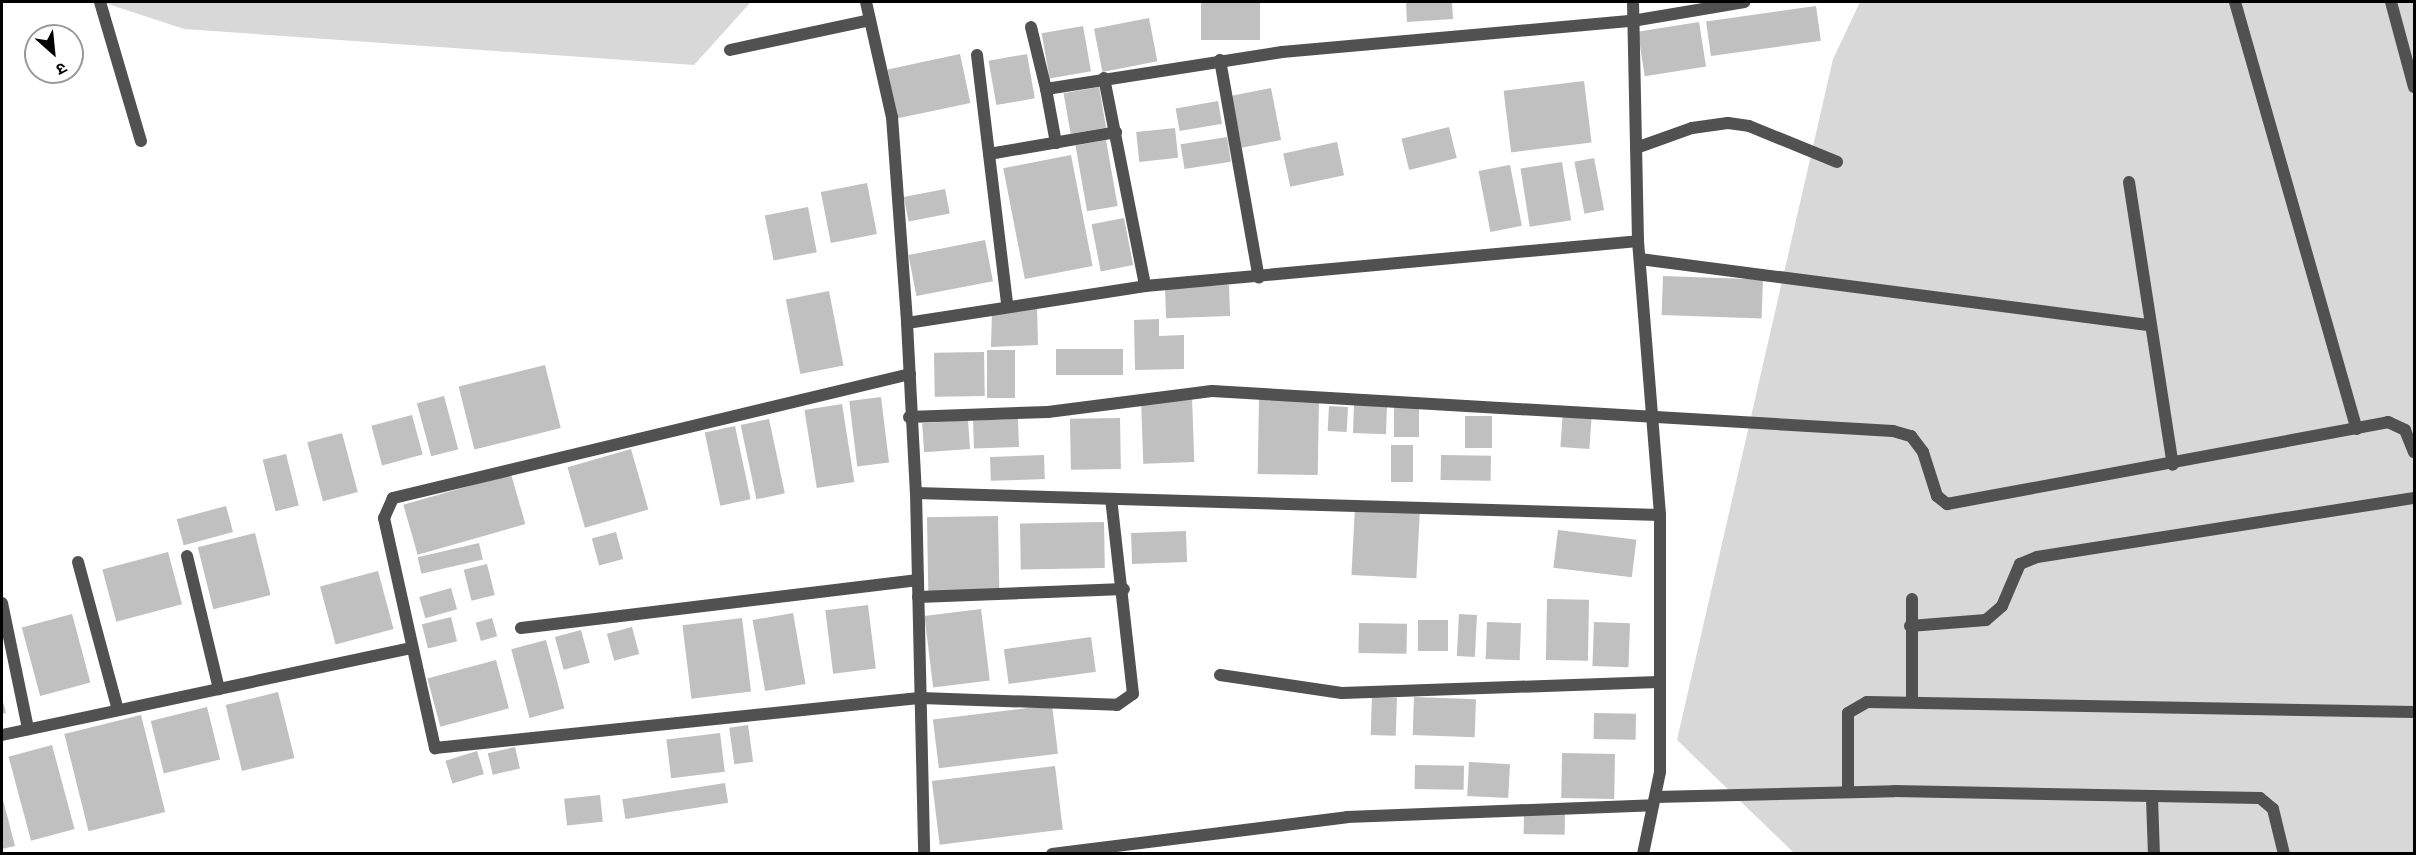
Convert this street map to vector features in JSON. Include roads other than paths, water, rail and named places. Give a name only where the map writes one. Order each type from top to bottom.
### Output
[{"type":"street","points":[[100,2],[141,141]]},
{"type":"street","points":[[866,2],[892,117],[907,323],[910,374],[909,417],[916,493],[924,854]]},
{"type":"street","points":[[1633,2],[1638,241],[1655,415],[1660,515],[1658,682],[1660,771],[1643,854]]},
{"type":"street","points":[[1046,89],[1220,60],[1632,21],[1744,2]]},
{"type":"street","points":[[2235,2],[2356,429]]},
{"type":"street","points":[[2391,2],[2415,87]]},
{"type":"street","points":[[730,50],[870,20]]},
{"type":"street","points":[[1031,27],[1056,143]]},
{"type":"street","points":[[977,55],[1007,304]]},
{"type":"street","points":[[1220,60],[1259,278]]},
{"type":"street","points":[[1104,78],[1145,286]]},
{"type":"street","points":[[1635,148],[1692,128],[1728,123],[1749,126],[1837,162]]},
{"type":"street","points":[[989,154],[1116,132]]},
{"type":"street","points":[[2128,182],[2148,325],[2174,465]]},
{"type":"street","points":[[907,323],[1007,304],[1145,286],[1259,278],[1638,241]]},
{"type":"street","points":[[1640,259],[2148,325]]},
{"type":"street","points":[[910,374],[393,498],[384,518],[430,738],[437,750],[921,698],[1112,705],[1128,700],[1133,694],[1125,589],[1112,499]]},
{"type":"street","points":[[909,417],[1048,412],[1212,391],[1655,415],[1911,436],[1923,452],[1937,496],[1947,504],[2174,465],[2388,423],[2405,430],[2415,452]]},
{"type":"street","points":[[916,493],[1660,515]]},
{"type":"street","points":[[1910,626],[1986,620],[2002,606],[2020,564],[2037,557],[2415,498]]},
{"type":"street","points":[[187,556],[219,689]]},
{"type":"street","points":[[78,562],[118,710]]},
{"type":"street","points":[[521,628],[918,580]]},
{"type":"street","points":[[918,597],[1125,589]]},
{"type":"street","points":[[1912,599],[1910,626],[1912,700]]},
{"type":"street","points":[[2,603],[28,729]]},
{"type":"street","points":[[2,735],[412,648]]},
{"type":"street","points":[[1220,675],[1342,693],[1658,682]]},
{"type":"street","points":[[1848,792],[1848,713],[1867,702],[1912,700],[2415,712]]},
{"type":"street","points":[[1052,854],[1347,817],[1848,792],[2260,798],[2273,809],[2284,854]]},
{"type":"street","points":[[2152,798],[2154,854]]}]
